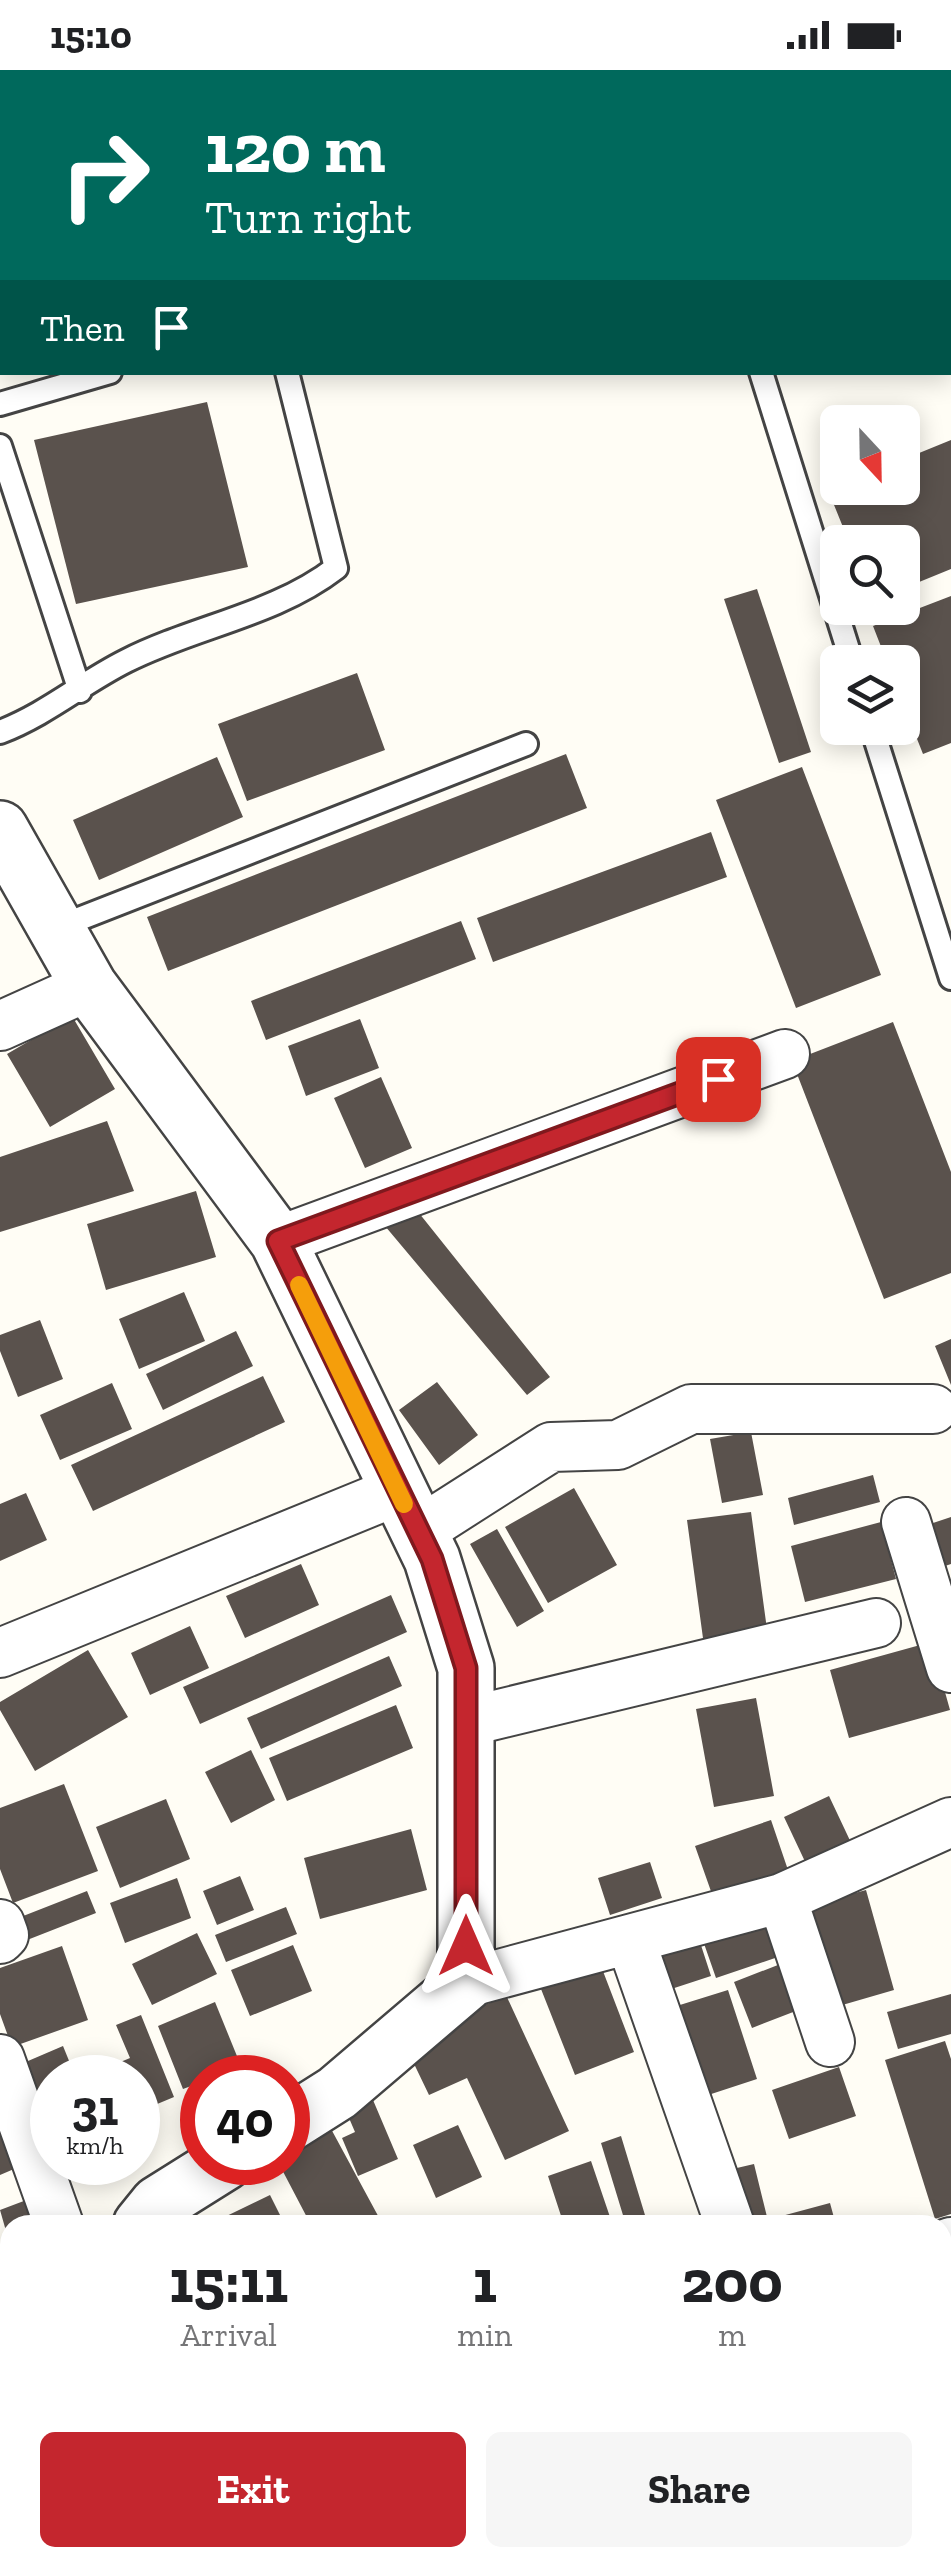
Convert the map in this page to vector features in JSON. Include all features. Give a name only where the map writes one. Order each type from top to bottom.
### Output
[{"type":"street","points":[[5,848],[88,986],[278,1241],[432,1559],[466,1668],[466,1983]]},
{"type":"street","points":[[0,1026],[88,986]]},
{"type":"street","points":[[278,1241],[785,1054]]},
{"type":"street","points":[[0,1653],[408,1512],[551,1447],[618,1444],[692,1409],[933,1409]]},
{"type":"street","points":[[906,1522],[951,1668]]},
{"type":"street","points":[[466,1722],[876,1623]]},
{"type":"street","points":[[310,2110],[337,2093],[466,1983],[782,1898],[951,1822]]},
{"type":"street","points":[[782,1898],[830,2042]]},
{"type":"street","points":[[0,1924],[4,1935],[0,1939]]},
{"type":"street","points":[[630,1938],[727,2215]]},
{"type":"street","points":[[0,2059],[55,2215]]},
{"type":"street","points":[[149,2215],[158,2204],[188,2185]]},
{"type":"lane","points":[[0,404],[100,375]]},
{"type":"lane","points":[[0,732],[41,716],[126,661],[308,590],[336,568],[288,375]]},
{"type":"lane","points":[[762,375],[847,645]]},
{"type":"lane","points":[[0,446],[80,691]]},
{"type":"lane","points":[[56,928],[526,744]]},
{"type":"lane","points":[[877,745],[951,978]]},
{"type":"building","points":[[207,402],[248,567],[76,604],[34,440]]},
{"type":"building","points":[[951,440],[951,569],[920,582],[920,525],[842,525],[834,505],[920,505],[920,453]]},
{"type":"building","points":[[757,589],[811,752],[779,763],[724,599]]},
{"type":"building","points":[[951,596],[951,743],[923,754],[919,745],[920,645],[880,645],[873,626],[920,625],[920,608]]},
{"type":"building","points":[[357,673],[385,750],[247,801],[218,724]]},
{"type":"building","points":[[566,754],[587,808],[168,971],[147,917]]},
{"type":"building","points":[[217,757],[243,817],[99,880],[73,820]]},
{"type":"building","points":[[802,767],[881,975],[796,1008],[716,800]]},
{"type":"building","points":[[711,832],[727,877],[493,962],[477,918]]},
{"type":"building","points":[[461,921],[476,959],[266,1040],[251,1001]]},
{"type":"building","points":[[72,1016],[115,1089],[50,1127],[7,1054]]},
{"type":"building","points":[[360,1019],[379,1068],[306,1096],[288,1046]]},
{"type":"building","points":[[893,1022],[951,1172],[951,1273],[884,1299],[792,1061]]},
{"type":"building","points":[[381,1077],[412,1148],[365,1168],[334,1098]]},
{"type":"building","points":[[107,1121],[134,1191],[0,1232],[0,1157]]},
{"type":"building","points":[[196,1191],[216,1257],[106,1290],[87,1224]]},
{"type":"building","points":[[411,1203],[550,1377],[527,1395],[385,1226]]},
{"type":"building","points":[[184,1292],[205,1341],[139,1369],[119,1319]]},
{"type":"building","points":[[40,1320],[63,1379],[18,1397],[0,1351],[0,1335]]},
{"type":"building","points":[[236,1331],[253,1366],[163,1410],[146,1374]]},
{"type":"building","points":[[951,1339],[951,1385],[935,1346]]},
{"type":"building","points":[[263,1376],[285,1422],[93,1511],[71,1465]]},
{"type":"building","points":[[437,1382],[478,1435],[439,1465],[399,1410]]},
{"type":"building","points":[[112,1383],[132,1429],[60,1460],[40,1415]]},
{"type":"building","points":[[751,1432],[763,1495],[722,1503],[710,1439]]},
{"type":"building","points":[[873,1475],[880,1502],[794,1525],[788,1498]]},
{"type":"building","points":[[574,1488],[617,1565],[548,1603],[505,1527]]},
{"type":"building","points":[[26,1493],[47,1540],[0,1561],[0,1504]]},
{"type":"building","points":[[751,1512],[769,1644],[705,1653],[687,1520]]},
{"type":"building","points":[[951,1517],[951,1564],[942,1567],[927,1525]]},
{"type":"building","points":[[881,1522],[896,1579],[805,1602],[791,1546]]},
{"type":"building","points":[[497,1529],[544,1611],[517,1627],[470,1544]]},
{"type":"building","points":[[301,1564],[319,1605],[245,1638],[226,1596]]},
{"type":"building","points":[[391,1595],[407,1632],[200,1724],[183,1687]]},
{"type":"building","points":[[190,1626],[209,1668],[150,1695],[131,1653]]},
{"type":"building","points":[[931,1642],[950,1710],[849,1738],[830,1670]]},
{"type":"building","points":[[88,1650],[128,1717],[35,1771],[0,1710],[0,1702]]},
{"type":"building","points":[[389,1656],[402,1686],[261,1749],[247,1718]]},
{"type":"building","points":[[756,1698],[774,1796],[714,1807],[696,1709]]},
{"type":"building","points":[[396,1705],[413,1748],[287,1801],[269,1758]]},
{"type":"building","points":[[251,1750],[275,1800],[231,1823],[205,1772]]},
{"type":"building","points":[[64,1784],[98,1871],[13,1903],[0,1869],[0,1808]]},
{"type":"building","points":[[829,1796],[854,1849],[809,1870],[784,1817]]},
{"type":"building","points":[[166,1799],[190,1859],[120,1888],[96,1827]]},
{"type":"building","points":[[771,1820],[788,1870],[713,1897],[695,1846]]},
{"type":"building","points":[[411,1829],[427,1890],[320,1919],[304,1858]]},
{"type":"building","points":[[650,1862],[662,1898],[610,1915],[598,1878]]},
{"type":"building","points":[[240,1876],[254,1910],[217,1925],[203,1891]]},
{"type":"building","points":[[177,1878],[191,1918],[125,1943],[110,1903]]},
{"type":"building","points":[[866,1890],[894,1990],[832,2008],[804,1907]]},
{"type":"building","points":[[87,1891],[96,1913],[22,1942],[13,1920]]},
{"type":"building","points":[[286,1907],[297,1934],[226,1962],[215,1935]]},
{"type":"building","points":[[764,1913],[778,1957],[716,1978],[701,1935]]},
{"type":"building","points":[[197,1933],[217,1974],[152,2005],[132,1964]]},
{"type":"building","points":[[698,1936],[711,1976],[656,1994],[644,1954]]},
{"type":"building","points":[[293,1945],[312,1991],[250,2016],[231,1970]]},
{"type":"building","points":[[62,1946],[88,2020],[12,2047],[0,2014],[0,1968]]},
{"type":"building","points":[[783,1963],[801,2009],[752,2028],[734,1982]]},
{"type":"building","points":[[601,1966],[634,2052],[575,2075],[541,1989]]},
{"type":"building","points":[[728,1990],[757,2079],[696,2099],[667,2009]]},
{"type":"building","points":[[951,1994],[951,2034],[898,2049],[887,2012]]},
{"type":"building","points":[[506,1995],[569,2131],[505,2160],[467,2078],[429,2095],[404,2043]]},
{"type":"building","points":[[215,2002],[237,2055],[180,2055],[180,2081],[158,2026]]},
{"type":"building","points":[[141,2015],[157,2055],[129,2055],[116,2025]]},
{"type":"building","points":[[945,2041],[951,2059],[951,2214],[934,2215],[885,2060]]},
{"type":"building","points":[[63,2046],[67,2055],[42,2055]]},
{"type":"building","points":[[30,2060],[30,2107],[24,2110],[7,2070]]},
{"type":"building","points":[[160,2062],[174,2097],[160,2103]]},
{"type":"building","points":[[839,2067],[856,2116],[789,2139],[772,2090]]},
{"type":"building","points":[[373,2100],[398,2159],[358,2176],[342,2138],[355,2132],[346,2111]]},
{"type":"building","points":[[458,2125],[482,2177],[436,2198],[413,2145]]},
{"type":"building","points":[[330,2127],[378,2215],[306,2215],[290,2185],[310,2185],[310,2137]]},
{"type":"building","points":[[14,2130],[28,2163],[0,2175],[0,2136]]},
{"type":"building","points":[[621,2136],[645,2215],[623,2215],[601,2143]]},
{"type":"building","points":[[591,2161],[609,2215],[561,2215],[548,2176]]},
{"type":"building","points":[[754,2164],[767,2215],[735,2215],[724,2171]]},
{"type":"building","points":[[270,2195],[280,2215],[229,2215]]},
{"type":"building","points":[[37,2196],[44,2215],[1,2215],[0,2210]]},
{"type":"building","points":[[830,2203],[833,2215],[785,2215]]},
{"type":"slow traffic","points":[[299,1285],[404,1504]]},
{"type":"route","points":[[466,1946],[466,1668],[432,1559],[278,1241],[718,1079]]}]
